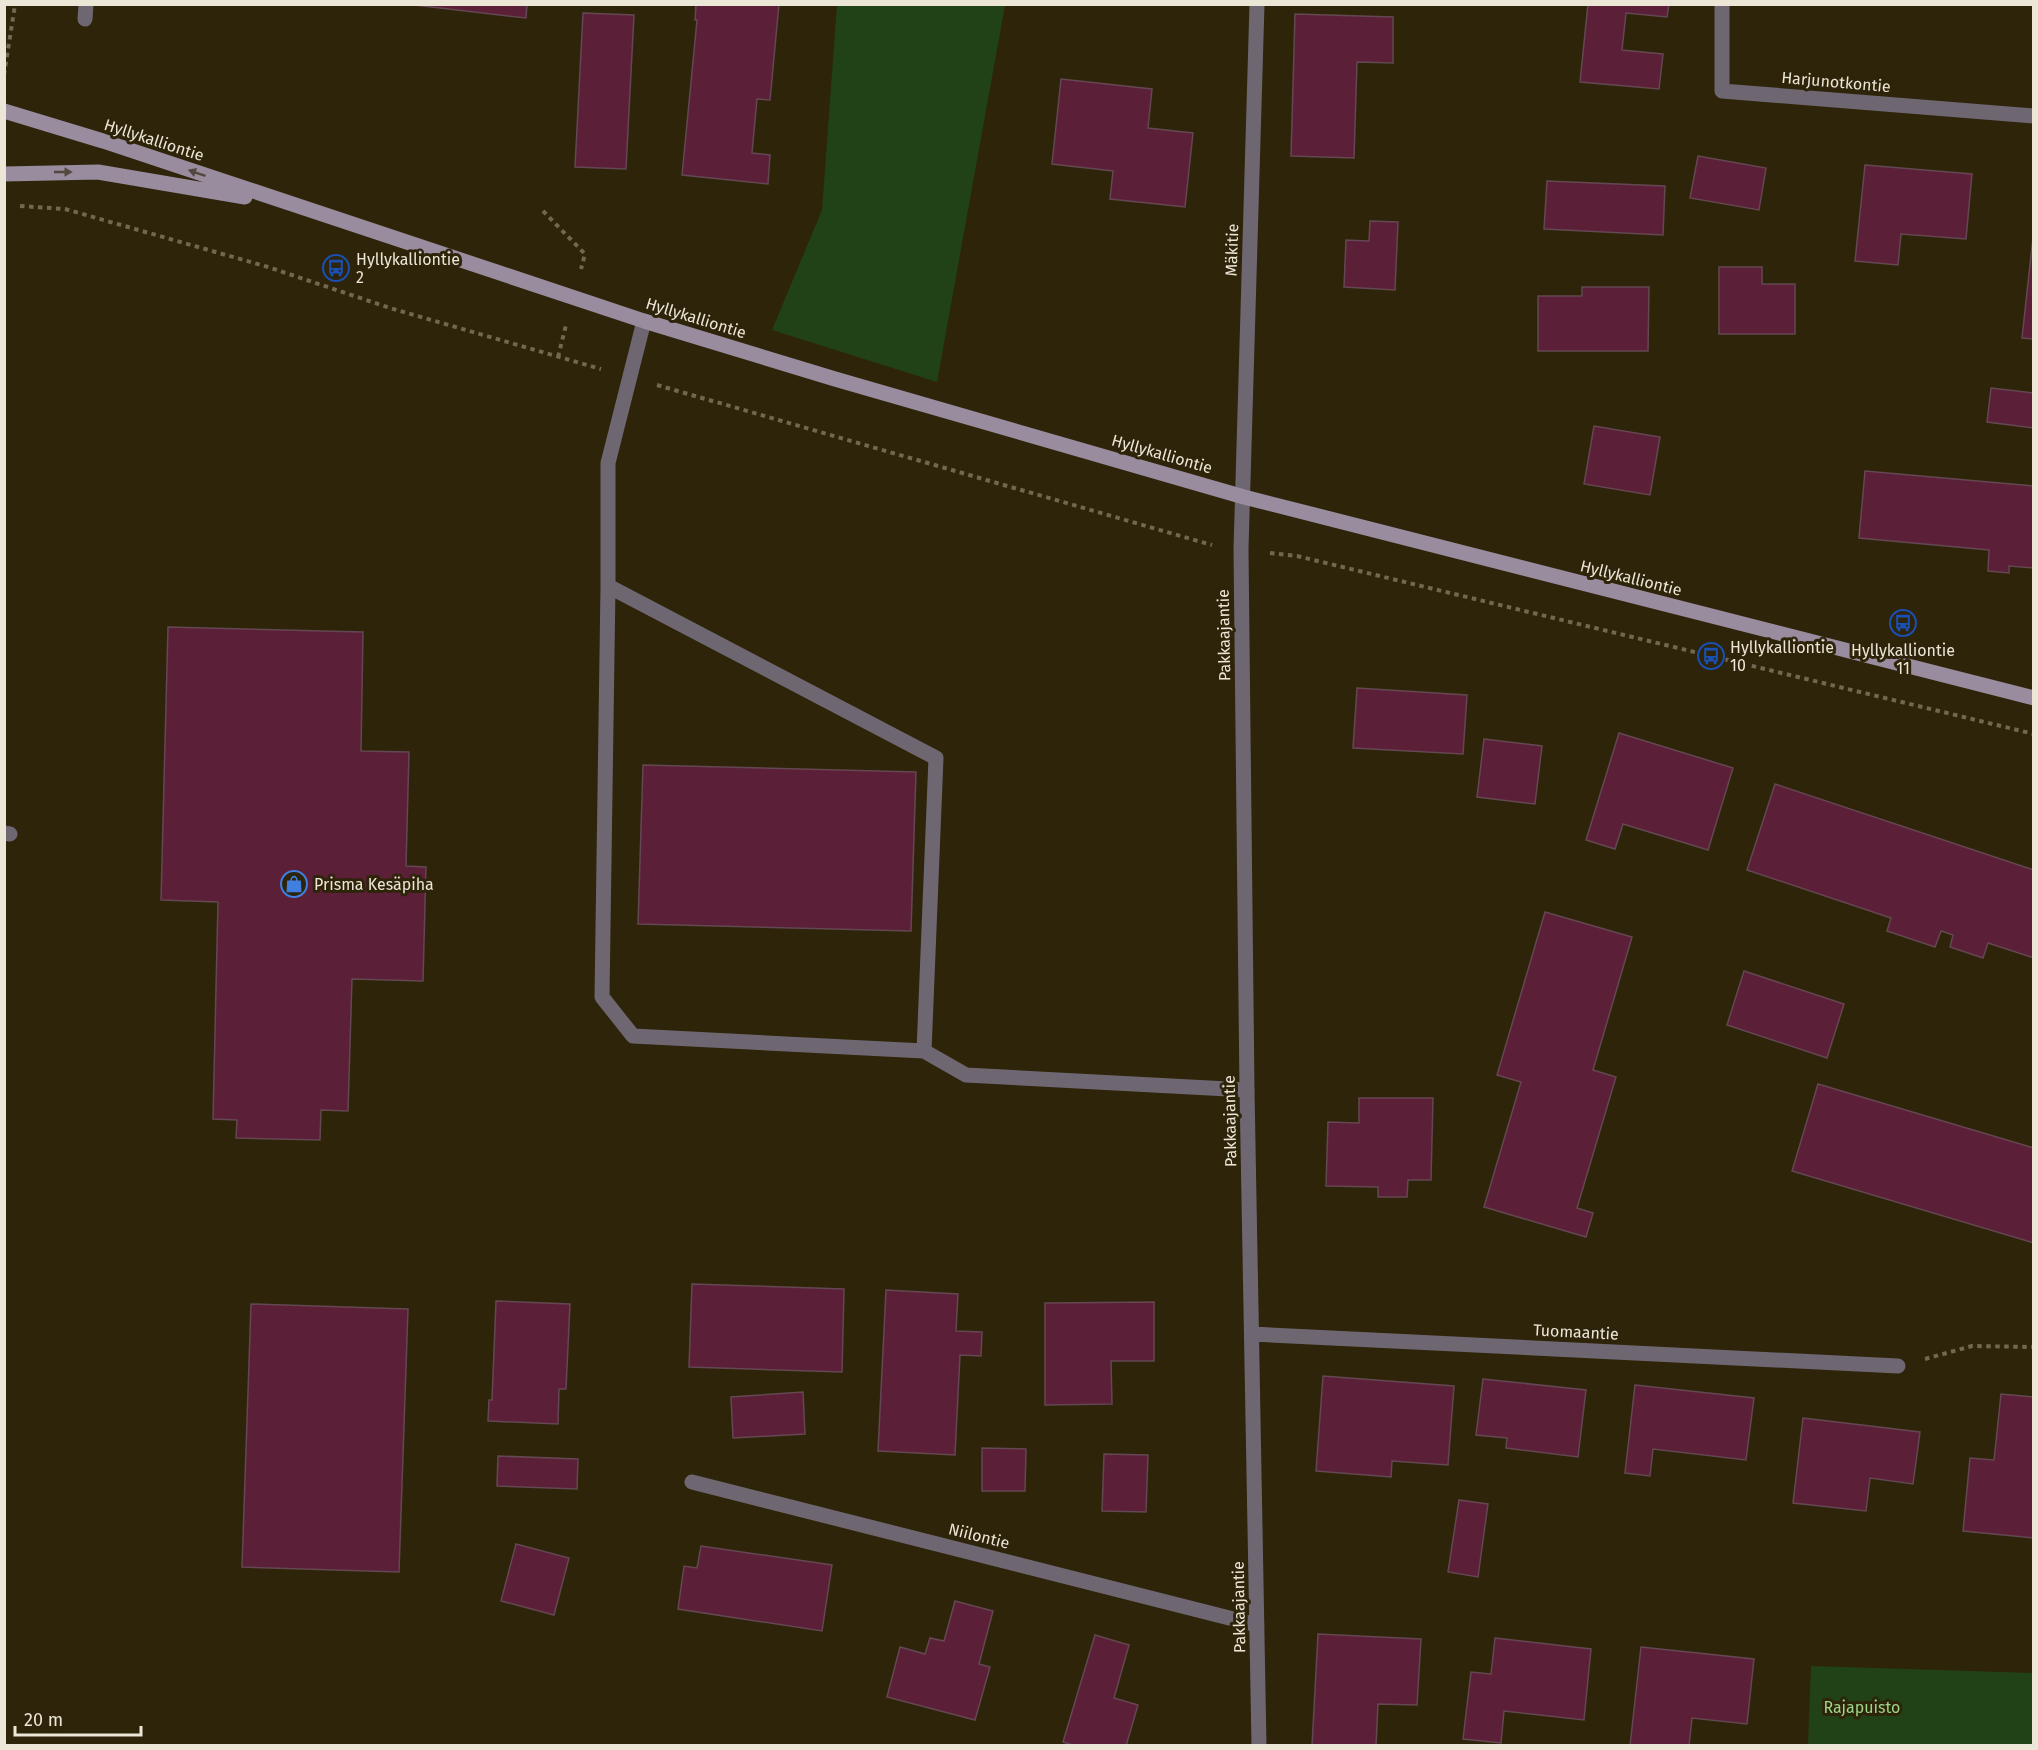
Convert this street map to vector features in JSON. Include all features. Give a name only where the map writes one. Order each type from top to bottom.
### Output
[{"type":"main road","name":"Hyllykalliontie","points":[[4,111],[103,141],[644,321],[1244,497],[2034,698]]},
{"type":"main road","name":"Hyllykalliontie","points":[[4,174],[98,172],[292,205]]},
{"type":"street","name":"Mäkitie","points":[[1244,497],[1257,4]]},
{"type":"street","name":"Harjunotkontie","points":[[1722,4],[1722,91],[2034,116]]},
{"type":"street","points":[[644,321],[608,463],[602,997],[633,1036],[924,1051],[966,1075],[1247,1090]]},
{"type":"street","name":"Pakkaajantie","points":[[1244,497],[1241,549],[1247,1090],[1259,1746]]},
{"type":"street","points":[[608,586],[936,758],[924,1051]]},
{"type":"street","name":"Tuomaantie","points":[[1252,1334],[1898,1366]]},
{"type":"street","name":"Niilontie","points":[[692,1482],[1257,1625]]},
{"type":"path","points":[[4,75],[15,5],[13,4]]},
{"type":"path","points":[[15,205],[64,209],[268,267],[390,308],[1195,541],[1297,556],[2034,734]]},
{"type":"path","points":[[1898,1366],[1972,1346],[2034,1347]]},
{"type":"green space","points":[[837,5],[1005,5],[937,382],[772,330],[822,210]]},
{"type":"green space","name":"Rajapuisto","points":[[1811,1666],[2033,1673],[2033,1745],[1808,1745]]},
{"type":"building","points":[[406,4],[527,4],[526,18]]},
{"type":"building","points":[[696,4],[779,4],[770,100],[757,99],[752,153],[770,155],[768,184],[682,175],[697,20],[695,20]]},
{"type":"building","points":[[1588,4],[1669,4],[1667,17],[1626,13],[1622,50],[1663,54],[1659,89],[1580,82]]},
{"type":"building","points":[[583,13],[634,15],[626,169],[575,167]]},
{"type":"building","points":[[1295,14],[1393,17],[1393,63],[1357,62],[1354,158],[1291,156]]},
{"type":"building","points":[[1061,79],[1152,89],[1148,128],[1193,133],[1185,207],[1110,199],[1113,171],[1052,164]]},
{"type":"building","points":[[1698,156],[1766,168],[1759,210],[1690,198]]},
{"type":"building","points":[[1865,165],[1972,174],[1966,239],[1901,234],[1898,265],[1855,261]]},
{"type":"building","points":[[1547,181],[1665,186],[1663,235],[1544,229]]},
{"type":"building","points":[[1370,221],[1398,222],[1395,290],[1344,287],[1346,240],[1369,241]]},
{"type":"building","points":[[2034,228],[2034,339],[2022,338]]},
{"type":"building","points":[[1719,267],[1762,267],[1762,284],[1795,284],[1795,334],[1719,334]]},
{"type":"building","points":[[1582,287],[1649,287],[1648,351],[1538,351],[1538,296],[1582,296]]},
{"type":"building","points":[[1991,388],[2034,393],[2034,428],[1987,422]]},
{"type":"building","points":[[1594,426],[1660,437],[1650,495],[1584,484]]},
{"type":"building","points":[[1865,471],[2034,486],[2034,568],[2009,566],[2009,573],[1988,571],[1989,550],[1859,538]]},
{"type":"building","name":"Prisma Kesäpiha","points":[[168,627],[363,632],[361,751],[409,752],[406,866],[426,867],[423,981],[352,979],[348,1111],[321,1110],[320,1140],[236,1138],[237,1120],[213,1119],[218,902],[161,900]]},
{"type":"building","points":[[1357,688],[1467,695],[1463,754],[1353,748]]},
{"type":"building","points":[[1619,733],[1733,768],[1708,850],[1623,824],[1615,849],[1586,840]]},
{"type":"building","points":[[1484,739],[1542,746],[1535,804],[1477,797]]},
{"type":"building","points":[[643,765],[916,772],[911,931],[638,924]]},
{"type":"building","points":[[1775,784],[2034,870],[2034,958],[1988,943],[1983,958],[1950,947],[1953,935],[1941,931],[1935,947],[1887,931],[1891,918],[1747,870]]},
{"type":"building","points":[[1545,912],[1632,937],[1593,1070],[1616,1077],[1577,1208],[1593,1213],[1586,1237],[1484,1207],[1521,1082],[1497,1075]]},
{"type":"building","points":[[1744,971],[1844,1004],[1827,1058],[1727,1025]]},
{"type":"building","points":[[1818,1084],[2034,1148],[2034,1243],[1792,1171]]},
{"type":"building","points":[[1359,1098],[1433,1098],[1431,1180],[1408,1180],[1407,1197],[1378,1197],[1378,1187],[1326,1186],[1328,1122],[1359,1123]]},
{"type":"building","points":[[692,1284],[844,1289],[842,1372],[689,1367]]},
{"type":"building","points":[[886,1290],[958,1294],[956,1331],[982,1332],[981,1356],[960,1355],[955,1455],[878,1451]]},
{"type":"building","points":[[496,1301],[570,1304],[566,1389],[559,1389],[558,1424],[488,1421],[489,1400],[492,1400]]},
{"type":"building","points":[[1154,1302],[1154,1361],[1111,1361],[1112,1404],[1045,1405],[1045,1303]]},
{"type":"building","points":[[251,1304],[408,1309],[399,1572],[242,1567]]},
{"type":"building","points":[[1323,1376],[1454,1386],[1448,1465],[1392,1461],[1391,1477],[1316,1471]]},
{"type":"building","points":[[1483,1379],[1586,1390],[1578,1457],[1506,1448],[1507,1438],[1476,1435]]},
{"type":"building","points":[[1635,1385],[1754,1398],[1746,1460],[1653,1449],[1650,1476],[1625,1473]]},
{"type":"building","points":[[803,1392],[805,1434],[733,1438],[731,1397]]},
{"type":"building","points":[[2001,1394],[2034,1397],[2034,1538],[1963,1531],[1970,1458],[1994,1460]]},
{"type":"building","points":[[1803,1418],[1920,1432],[1913,1484],[1870,1478],[1866,1511],[1793,1503]]},
{"type":"building","points":[[982,1448],[1026,1449],[1025,1491],[982,1491]]},
{"type":"building","points":[[1104,1454],[1148,1455],[1146,1512],[1102,1511]]},
{"type":"building","points":[[498,1456],[578,1459],[577,1489],[497,1486]]},
{"type":"building","points":[[1459,1500],[1488,1504],[1478,1577],[1448,1572]]},
{"type":"building","points":[[516,1544],[569,1558],[554,1615],[501,1601]]},
{"type":"building","points":[[701,1546],[832,1565],[822,1631],[678,1609],[684,1566],[697,1568]]},
{"type":"building","points":[[955,1601],[993,1611],[979,1664],[990,1667],[975,1720],[887,1697],[900,1647],[925,1654],[930,1638],[944,1641]]},
{"type":"building","points":[[1318,1634],[1421,1639],[1417,1705],[1378,1704],[1376,1746],[1312,1746]]},
{"type":"building","points":[[1095,1635],[1129,1645],[1114,1698],[1138,1705],[1126,1746],[1076,1746],[1063,1742]]},
{"type":"building","points":[[1495,1638],[1591,1649],[1584,1720],[1504,1711],[1501,1743],[1463,1739],[1471,1672],[1491,1674]]},
{"type":"building","points":[[1641,1647],[1754,1659],[1747,1724],[1692,1718],[1689,1746],[1630,1746]]},
{"type":"place","name":"Hyllykalliontie 2","points":[[336,268]]},
{"type":"place","name":"Hyllykalliontie 11","points":[[1903,623]]},
{"type":"place","name":"Hyllykalliontie 10","points":[[1711,656]]},
{"type":"place","name":"Prisma Kesäpiha","points":[[294,884]]}]
